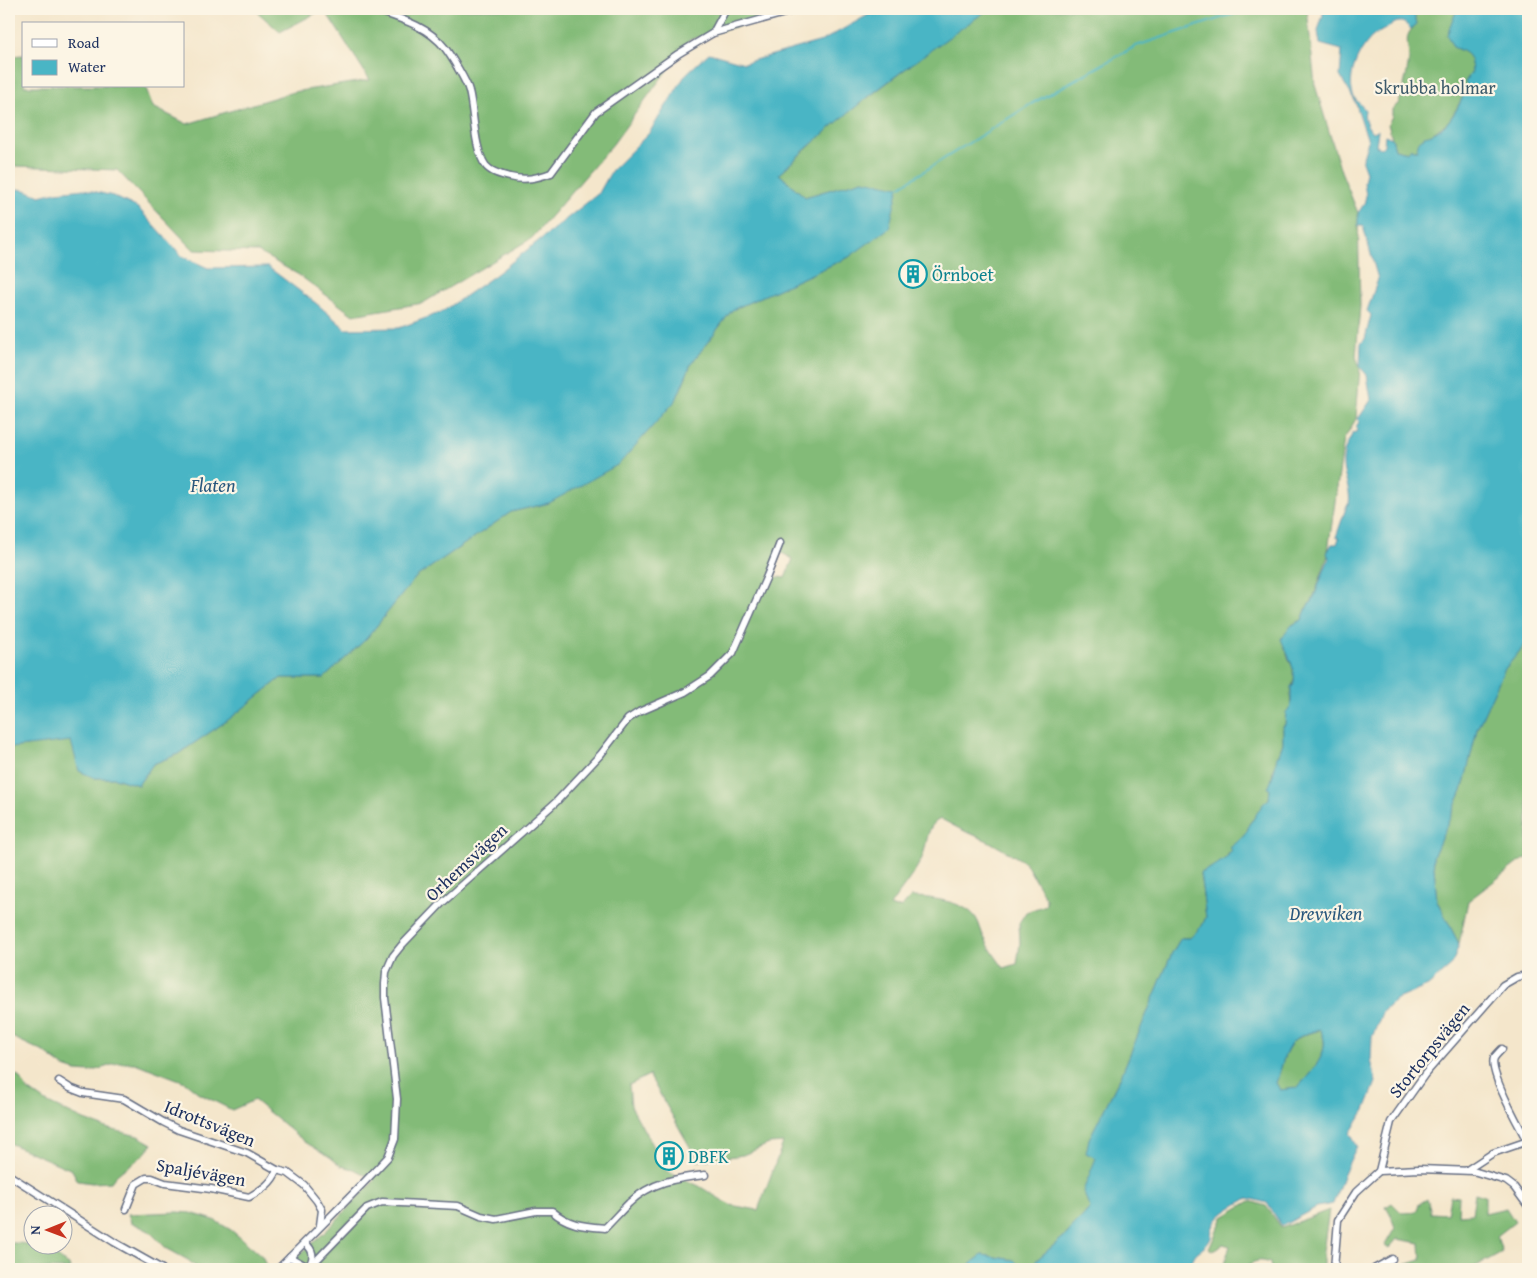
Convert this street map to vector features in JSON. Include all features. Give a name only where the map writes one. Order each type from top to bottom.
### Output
[{"type":"street","points":[[372,9],[412,23],[433,35],[446,48],[469,90],[474,125],[482,158],[486,165],[500,174],[518,180],[540,177],[551,173],[596,112],[678,54],[713,33],[798,9]]},
{"type":"street","points":[[713,33],[726,9]]},
{"type":"street","name":"Orhemsvägen","points":[[278,1269],[347,1201],[388,1157],[395,1139],[397,1099],[384,984],[386,972],[393,956],[442,903],[556,802],[601,754],[628,719],[639,712],[685,692],[710,676],[723,664],[733,653],[742,635],[780,542]]},
{"type":"street","name":"Stortorpsvägen","points":[[1379,1172],[1391,1122],[1425,1074],[1503,985],[1517,977],[1528,974]]},
{"type":"street","points":[[1466,1170],[1493,1152],[1528,1141],[1507,1103],[1493,1068],[1494,1058],[1502,1049]]},
{"type":"street","name":"Idrottsvägen","points":[[59,1081],[83,1094],[124,1099],[179,1130],[247,1153],[277,1170],[288,1173],[304,1184],[317,1201],[322,1210],[320,1226]]},
{"type":"street","points":[[1334,1269],[1338,1220],[1356,1192],[1379,1172],[1419,1169],[1466,1170],[1506,1181],[1514,1186],[1528,1206]]},
{"type":"street","name":"Spaljévägen","points":[[126,1209],[136,1184],[146,1178],[249,1197],[262,1190],[270,1182],[277,1170]]},
{"type":"street","points":[[9,1175],[114,1242],[162,1269]]},
{"type":"street","points":[[310,1268],[367,1208],[382,1202],[458,1206],[481,1216],[496,1219],[552,1210],[559,1217],[573,1224],[604,1228],[630,1202],[643,1192],[662,1182],[689,1176],[705,1175]]},
{"type":"street","points":[[305,1243],[312,1249],[313,1259],[310,1268]]},
{"type":"street","points":[[290,1257],[310,1268]]},
{"type":"street","points":[[1374,1269],[1392,1259]]},
{"type":"green space","points":[[254,9],[324,9],[280,32]]},
{"type":"green space","points":[[324,9],[797,9],[689,40],[613,144],[532,238],[423,303],[353,315],[299,275],[258,252],[194,250],[117,170],[15,166],[9,164],[9,56],[22,55],[22,88],[146,88],[153,107],[187,124],[293,92],[370,80]]},
{"type":"green space","points":[[989,9],[1307,9],[1315,85],[1341,171],[1358,213],[1360,306],[1356,357],[1360,367],[1356,419],[1344,439],[1328,551],[1332,544],[1312,602],[1308,605],[1302,620],[1292,625],[1287,655],[1293,668],[1293,675],[1295,676],[1290,694],[1291,707],[1286,712],[1285,725],[1283,726],[1283,743],[1273,770],[1269,800],[1249,824],[1245,835],[1230,848],[1232,850],[1224,860],[1200,873],[1206,917],[1202,926],[1190,938],[1181,938],[1172,953],[1121,1076],[1089,1139],[1097,1158],[1084,1191],[1090,1208],[1067,1234],[1026,1269],[1023,1269],[1014,1260],[982,1255],[964,1269],[931,1269],[882,1264],[863,1269],[285,1269],[324,1233],[375,1180],[354,1169],[341,1166],[305,1142],[254,1100],[232,1110],[200,1094],[185,1082],[135,1063],[118,1063],[90,1072],[76,1071],[64,1067],[44,1052],[9,1037],[9,748],[71,740],[95,778],[115,778],[138,785],[153,764],[178,754],[228,720],[281,678],[324,678],[366,639],[416,577],[511,512],[549,503],[676,400],[691,364],[732,310],[849,257],[863,180],[805,197],[779,174],[836,122],[934,47]],"holes":[[[780,552],[793,559],[785,578],[770,576]],[[941,819],[988,841],[1025,862],[1046,899],[1046,905],[1026,912],[1019,923],[1020,943],[1017,964],[1004,968],[987,943],[976,918],[964,908],[937,899],[911,897],[902,907],[890,906],[918,866],[929,831]],[[649,1075],[698,1161],[743,1155],[769,1144],[783,1143],[758,1210],[730,1205],[699,1186],[666,1171],[631,1106],[629,1085]]]},
{"type":"green space","name":"Skrubba holmar","points":[[1418,9],[1457,9],[1453,21],[1453,47],[1468,55],[1472,72],[1465,82],[1468,86],[1449,121],[1424,138],[1417,150],[1408,152],[1395,149],[1388,124],[1392,116],[1392,109],[1400,101],[1409,61],[1408,35],[1417,24],[1414,14]]},
{"type":"green space","points":[[1528,641],[1528,858],[1519,862],[1468,901],[1459,944],[1437,901],[1433,857],[1463,788],[1477,729],[1504,670]]},
{"type":"green space","points":[[1320,1030],[1324,1038],[1324,1046],[1314,1069],[1297,1088],[1280,1090],[1276,1083],[1288,1048],[1299,1038]]},
{"type":"green space","points":[[9,1072],[18,1076],[28,1090],[44,1101],[84,1120],[109,1129],[138,1136],[152,1144],[143,1155],[111,1182],[92,1183],[78,1181],[72,1170],[9,1143]]},
{"type":"green space","points":[[1475,1193],[1485,1196],[1485,1213],[1506,1208],[1515,1222],[1497,1236],[1502,1252],[1471,1269],[1404,1269],[1404,1265],[1421,1260],[1420,1243],[1397,1239],[1389,1248],[1385,1245],[1395,1228],[1386,1207],[1392,1203],[1402,1213],[1416,1212],[1419,1204],[1427,1199],[1431,1213],[1447,1214],[1450,1196],[1459,1197],[1458,1215],[1472,1214]]},
{"type":"green space","points":[[1250,1201],[1266,1206],[1282,1228],[1329,1210],[1323,1251],[1323,1269],[1271,1269],[1270,1263],[1259,1261],[1243,1269],[1227,1269],[1224,1264],[1230,1246],[1223,1244],[1211,1251],[1209,1249],[1223,1217]]},
{"type":"green space","points":[[191,1213],[214,1220],[231,1230],[262,1256],[268,1269],[198,1269],[188,1260],[166,1248],[149,1231],[131,1222],[128,1214]]},
{"type":"green space","points":[[12,1243],[22,1243],[22,1256],[56,1256],[69,1265],[70,1269],[9,1269],[9,1245]]},
{"type":"water","name":"Flaten","points":[[883,9],[989,9],[907,67],[854,108],[779,174],[805,197],[863,180],[899,187],[889,228],[849,257],[732,310],[691,364],[676,400],[619,464],[549,503],[511,512],[416,577],[366,639],[324,678],[281,678],[228,720],[178,754],[153,764],[138,785],[115,778],[95,778],[79,771],[71,741],[9,748],[9,188],[25,190],[40,196],[84,189],[113,196],[138,208],[182,256],[208,268],[268,267],[317,304],[346,329],[399,328],[442,312],[494,276],[599,193],[612,170],[649,133],[686,74],[709,53],[744,63],[822,41],[868,15]]},
{"type":"water","name":"Drevviken","points":[[1323,9],[1418,9],[1414,14],[1417,24],[1411,29],[1403,22],[1398,22],[1371,38],[1358,56],[1351,84],[1356,100],[1365,110],[1367,125],[1372,132],[1378,130],[1376,146],[1381,148],[1384,145],[1385,135],[1392,138],[1395,149],[1408,152],[1411,148],[1412,150],[1417,150],[1419,142],[1424,136],[1439,130],[1452,117],[1467,86],[1465,82],[1472,72],[1468,55],[1453,47],[1447,35],[1457,9],[1528,9],[1528,572],[1526,576],[1528,577],[1528,641],[1504,670],[1477,729],[1463,788],[1433,857],[1437,901],[1459,944],[1452,965],[1428,986],[1397,999],[1383,1011],[1372,1037],[1371,1060],[1376,1082],[1365,1110],[1350,1133],[1357,1146],[1344,1173],[1333,1204],[1317,1207],[1282,1226],[1267,1203],[1248,1198],[1227,1210],[1214,1223],[1210,1240],[1194,1257],[1191,1269],[1026,1269],[1067,1234],[1090,1208],[1083,1191],[1096,1158],[1086,1153],[1089,1139],[1121,1076],[1172,953],[1181,938],[1190,938],[1202,926],[1206,917],[1200,873],[1226,858],[1232,850],[1230,848],[1245,835],[1249,824],[1263,804],[1269,799],[1270,789],[1268,788],[1274,773],[1277,755],[1279,755],[1283,743],[1283,726],[1285,725],[1286,712],[1291,707],[1291,686],[1293,686],[1294,681],[1291,663],[1281,639],[1292,625],[1302,620],[1308,605],[1312,602],[1329,558],[1327,553],[1332,544],[1337,544],[1339,538],[1336,537],[1349,504],[1349,492],[1343,468],[1343,458],[1346,447],[1353,435],[1352,433],[1356,432],[1358,419],[1371,400],[1367,375],[1360,367],[1361,343],[1365,339],[1371,315],[1367,311],[1378,279],[1363,226],[1358,226],[1358,213],[1364,204],[1366,196],[1364,182],[1366,172],[1362,161],[1368,141],[1355,101],[1340,76],[1342,50],[1320,44],[1318,31]],"holes":[[[1320,1030],[1324,1038],[1322,1053],[1314,1069],[1297,1088],[1280,1090],[1276,1083],[1285,1055],[1293,1042],[1299,1037]]]},
{"type":"water","points":[[982,1255],[1014,1260],[1023,1269],[964,1269]]},
{"type":"water","points":[[882,1264],[931,1267],[931,1269],[863,1269]]},
{"type":"waterway","points":[[899,187],[1031,104],[1136,46],[1253,9]]},
{"type":"place","name":"Örnboet","points":[[913,274]]},
{"type":"place","name":"DBFK","points":[[669,1156]]}]
